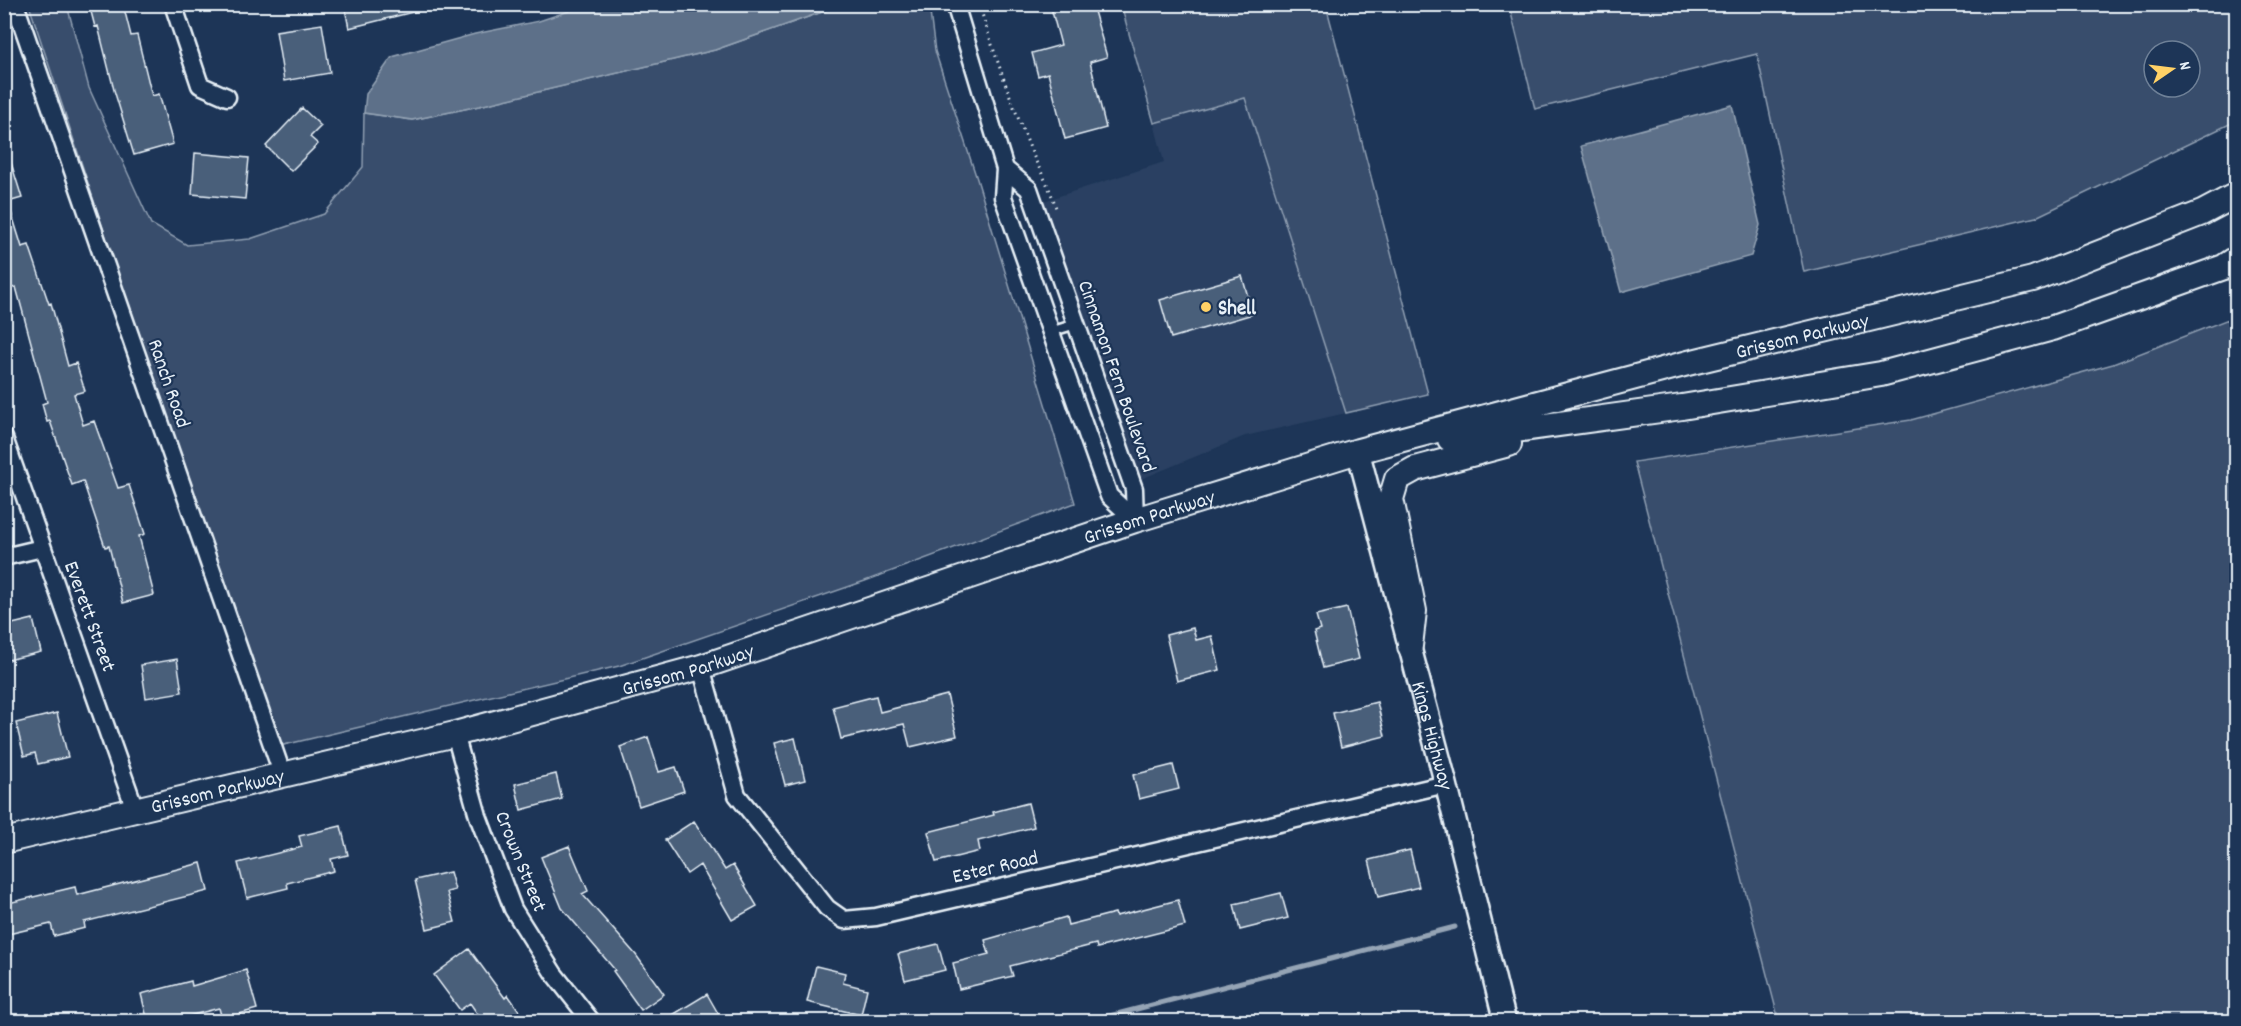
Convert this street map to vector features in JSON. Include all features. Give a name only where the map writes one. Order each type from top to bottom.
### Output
[{"type":"main road","name":"Grissom Parkway","points":[[4,841],[455,734],[701,668],[1135,520],[1358,451],[1688,363],[2033,279],[2202,213],[2236,195]]},
{"type":"main road","name":"Grissom Parkway","points":[[1358,451],[1565,424],[1881,374],[2053,328],[2224,267],[2236,259]]},
{"type":"main road","points":[[1410,646],[1413,611],[1391,499],[1397,479],[1415,469],[1513,444],[1565,424]]},
{"type":"street","name":"Ranch Road","points":[[15,4],[283,776]]},
{"type":"street","points":[[173,4],[200,85],[227,97]]},
{"type":"street","points":[[955,4],[1005,168],[1003,197],[1050,333],[1109,496],[1135,520]]},
{"type":"street","name":"Cinnamon Fern Boulevard","points":[[1005,168],[1029,189],[1134,489],[1135,520]]},
{"type":"street","name":"Everett Street","points":[[4,438],[135,810]]},
{"type":"street","name":"Kings Highway","points":[[1358,451],[1446,784],[1505,1022]]},
{"type":"street","points":[[4,557],[42,548]]},
{"type":"street","name":"Ester Road","points":[[701,668],[737,795],[826,908],[844,920],[876,917],[1446,784]]},
{"type":"street","name":"Crown Street","points":[[455,734],[478,816],[513,909],[554,974],[592,1022]]},
{"type":"lane","points":[[1050,333],[1076,324]]},
{"type":"shaded area","points":[[29,5],[67,5],[89,88],[151,224],[187,245],[250,239],[324,214],[363,167],[364,113],[412,120],[479,106],[715,50],[842,5],[929,5],[935,51],[977,179],[1075,503],[865,581],[619,666],[275,747]]},
{"type":"shaded area","points":[[587,5],[842,5],[715,50],[479,106],[412,120],[364,113],[366,94],[392,57],[475,34],[539,21]]},
{"type":"shaded area","points":[[1121,5],[1326,5],[1428,394],[1346,413],[1245,98],[1154,123]]},
{"type":"shaded area","points":[[1509,5],[2236,5],[2236,121],[2036,217],[1804,272],[1757,54],[1535,109]]},
{"type":"shaded area","points":[[1244,97],[1346,413],[1245,436],[1141,479],[1044,201],[1164,162],[1154,123]]},
{"type":"shaded area","points":[[1732,105],[1760,225],[1751,256],[1621,292],[1581,146]]},
{"type":"shaded area","points":[[2236,316],[2236,1021],[1779,1021],[1634,462],[1911,420],[2113,364]]},
{"type":"building","points":[[89,4],[123,4],[131,36],[137,35],[152,96],[159,94],[173,144],[134,155],[98,26],[95,27]]},
{"type":"building","points":[[344,4],[420,4],[421,10],[349,28]]},
{"type":"building","points":[[1050,4],[1092,4],[1107,57],[1090,62],[1106,128],[1065,139],[1048,73],[1038,76],[1032,53],[1061,45]]},
{"type":"building","points":[[322,24],[330,73],[284,81],[276,31]]},
{"type":"building","points":[[302,108],[321,126],[310,137],[318,144],[291,171],[266,146]]},
{"type":"building","points":[[4,153],[8,153],[22,198],[8,202],[22,247],[29,245],[49,304],[51,303],[68,366],[76,363],[85,391],[74,394],[83,425],[94,421],[118,488],[129,485],[145,534],[139,536],[154,595],[123,603],[109,546],[105,547],[83,481],[72,485],[50,421],[47,422],[42,404],[47,402],[16,287],[8,289],[4,279]]},
{"type":"building","points":[[195,153],[249,158],[245,199],[192,194]]},
{"type":"building","name":"Shell","points":[[1242,276],[1253,314],[1171,338],[1160,300]]},
{"type":"building","points":[[1347,608],[1359,659],[1323,668],[1314,631],[1320,629],[1316,615]]},
{"type":"building","points":[[33,619],[41,652],[4,661],[4,626]]},
{"type":"building","points":[[1193,628],[1196,640],[1212,636],[1220,670],[1177,681],[1166,635]]},
{"type":"building","points":[[177,659],[182,692],[146,698],[141,665]]},
{"type":"building","points":[[947,695],[957,736],[910,747],[904,724],[841,739],[833,707],[876,696],[880,712]]},
{"type":"building","points":[[1377,702],[1385,736],[1341,747],[1333,713]]},
{"type":"building","points":[[57,713],[68,757],[38,764],[35,753],[24,756],[16,723]]},
{"type":"building","points":[[648,737],[659,772],[676,767],[684,791],[639,806],[620,747]]},
{"type":"building","points":[[795,738],[805,780],[785,785],[774,743]]},
{"type":"building","points":[[1173,765],[1179,789],[1139,799],[1133,775]]},
{"type":"building","points":[[556,774],[562,799],[521,810],[515,784]]},
{"type":"building","points":[[1028,803],[1034,827],[978,841],[980,851],[936,862],[928,832],[994,815],[993,812]]},
{"type":"building","points":[[694,821],[725,870],[733,865],[757,906],[732,920],[700,865],[687,874],[665,840]]},
{"type":"building","points":[[341,826],[348,855],[331,859],[334,871],[287,883],[288,888],[247,898],[238,863],[302,847],[299,836]]},
{"type":"building","points":[[569,846],[588,891],[582,894],[636,955],[664,994],[641,1010],[613,971],[615,970],[562,908],[541,857]]},
{"type":"building","points":[[1410,850],[1419,887],[1378,897],[1369,860]]},
{"type":"building","points":[[201,863],[208,891],[84,922],[85,928],[54,936],[51,924],[4,935],[4,904],[75,887],[77,895]]},
{"type":"building","points":[[450,872],[455,890],[447,892],[455,922],[427,929],[415,880]]},
{"type":"building","points":[[1281,893],[1288,918],[1240,930],[1234,904]]},
{"type":"building","points":[[1178,900],[1185,926],[1097,948],[1096,944],[1010,966],[1013,976],[959,989],[953,963],[989,954],[985,940],[1066,917],[1068,925],[1115,913],[1116,916]]},
{"type":"building","points":[[938,944],[945,970],[905,980],[898,954]]},
{"type":"building","points":[[469,949],[505,998],[508,995],[527,1022],[483,1022],[470,1003],[460,1010],[434,975]]},
{"type":"building","points":[[816,966],[845,973],[843,983],[867,989],[861,1015],[807,1002]]},
{"type":"building","points":[[246,970],[257,1009],[222,1019],[219,1008],[178,1019],[178,1022],[148,1022],[141,994],[191,981],[192,986]]},
{"type":"building","points":[[707,994],[723,1022],[661,1022]]},
{"type":"waterway","points":[[1086,1022],[1455,927]]},
{"type":"place","name":"Shell","points":[[1206,307]]}]
